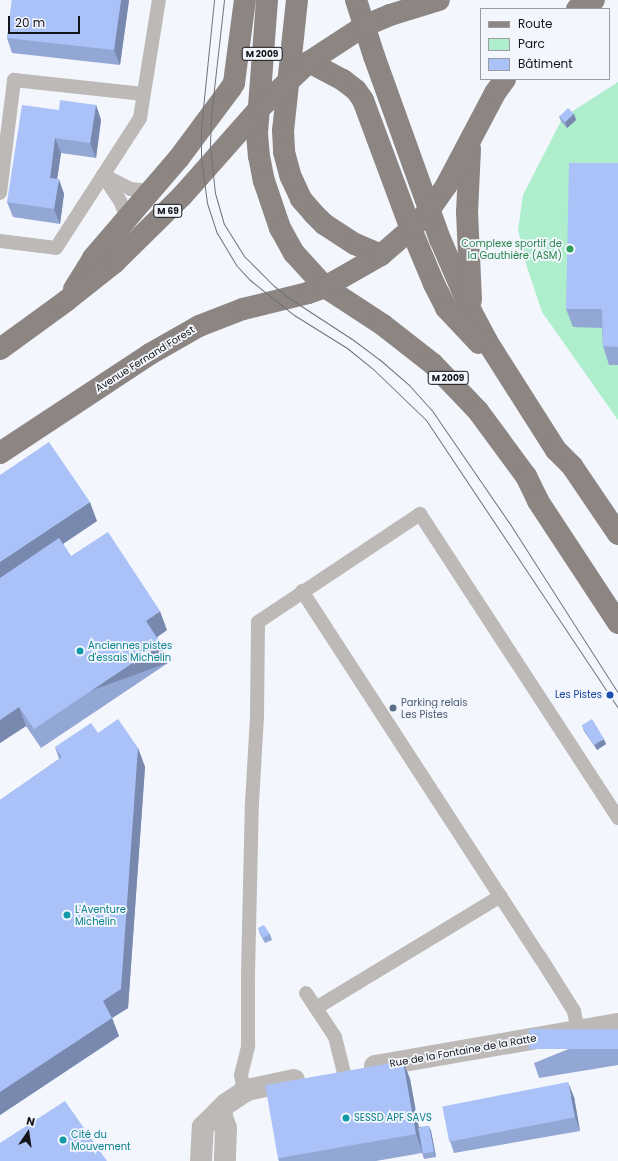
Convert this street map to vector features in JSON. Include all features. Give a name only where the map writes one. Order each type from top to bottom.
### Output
[{"type":"main road","points":[[66,302],[93,258],[151,191],[201,129],[234,83],[245,0]]},
{"type":"main road","name":"M 2009","points":[[267,0],[257,134],[259,156],[264,181],[280,228],[294,253],[325,286],[406,342],[433,364],[457,387],[504,444],[526,476],[538,501],[618,623]]},
{"type":"main road","points":[[297,0],[283,130],[284,152],[290,175],[301,199],[324,224],[355,244],[381,255]]},
{"type":"main road","points":[[356,0],[440,239],[472,314],[504,370],[556,450],[572,466],[618,534]]},
{"type":"main road","name":"M 69","points":[[0,349],[66,302],[115,262],[154,226],[259,109],[289,78],[309,62],[364,26],[390,15],[439,0]]},
{"type":"main road","points":[[579,8],[594,0]]},
{"type":"main road","points":[[309,62],[343,80],[356,90],[363,100],[411,229],[434,284],[446,308],[504,370]]},
{"type":"main road","name":"Avenue Fernand Forest","points":[[0,453],[150,354],[199,326],[243,309],[308,293],[325,286],[381,255],[411,229],[430,209],[446,186],[495,94],[504,80]]},
{"type":"main road","points":[[470,143],[467,212],[472,314]]},
{"type":"street","name":"Rue de la Fontaine de la Ratte","points":[[201,1161],[203,1127],[226,1104],[244,1092],[263,1086],[618,1024]]},
{"type":"street","points":[[220,1110],[226,1128],[225,1161]]},
{"type":"lane","points":[[0,241],[56,248],[140,118],[160,0]]},
{"type":"lane","points":[[0,193],[14,80],[143,94]]},
{"type":"lane","points":[[102,175],[131,189],[151,191]]},
{"type":"lane","points":[[102,175],[120,200],[127,217]]},
{"type":"lane","points":[[244,1092],[241,1075],[248,1046],[252,803],[257,716],[258,622],[302,591],[420,514],[618,818]]},
{"type":"lane","points":[[302,591],[501,896],[574,1011],[578,1031]]},
{"type":"lane","points":[[316,1008],[501,896]]},
{"type":"lane","points":[[306,993],[335,1037],[344,1072]]},
{"type":"green space","name":"Complexe sportif de la Gauthière (ASM)","points":[[618,82],[618,420],[542,312],[527,267],[518,230],[523,195],[561,121],[570,113]]},
{"type":"building","points":[[12,0],[121,0],[114,50],[7,38]]},
{"type":"building","points":[[60,100],[96,105],[90,143],[55,138],[50,178],[59,179],[54,209],[7,202],[22,105],[59,110]]},
{"type":"building","points":[[568,108],[574,114],[565,122],[560,116]]},
{"type":"building","points":[[569,163],[618,163],[618,347],[603,346],[602,309],[566,309]]},
{"type":"building","points":[[49,442],[90,502],[0,562],[0,475]]},
{"type":"building","name":"Anciennes pistes d'essais Michelin","points":[[108,532],[160,611],[146,621],[161,644],[34,729],[19,707],[0,720],[0,578],[59,538],[71,556]]},
{"type":"building","name":"L'Aventure Michelin","points":[[118,719],[138,748],[121,989],[103,1001],[112,1018],[0,1092],[0,800],[62,757],[55,747],[91,723],[98,733]]},
{"type":"building","points":[[592,719],[604,739],[594,745],[582,725]]},
{"type":"building","points":[[264,925],[270,934],[263,938],[258,928]]},
{"type":"building","points":[[529,1029],[618,1029],[618,1049],[529,1049]]},
{"type":"building","name":"SESSD APF SAVS","points":[[403,1061],[416,1134],[278,1158],[265,1085]]},
{"type":"building","points":[[568,1082],[575,1117],[449,1142],[442,1106]]},
{"type":"building","points":[[65,1101],[107,1161],[0,1161],[0,1143]]},
{"type":"building","points":[[429,1126],[434,1152],[423,1154],[418,1128]]},
{"type":"tram line","points":[[214,0],[201,129],[201,157],[207,203],[217,233],[236,265],[250,280],[294,315],[347,348],[372,368],[426,420],[618,708]]},
{"type":"tram line","points":[[224,0],[211,116],[210,147],[215,193],[224,224],[245,257],[274,286],[289,298],[352,339],[379,359],[409,385],[433,412],[510,524],[618,693]]},
{"type":"place","name":"Complexe sportif de la Gauthière (ASM)","points":[[570,249]]},
{"type":"place","name":"Anciennes pistes d'essais Michelin","points":[[80,651]]},
{"type":"place","name":"Les Pistes","points":[[610,695]]},
{"type":"place","name":"Parking relais Les Pistes","points":[[393,708]]},
{"type":"place","name":"L'Aventure Michelin","points":[[67,915]]},
{"type":"place","name":"SESSD APF SAVS","points":[[346,1118]]},
{"type":"place","name":"Cité du Mouvement","points":[[63,1140]]}]
